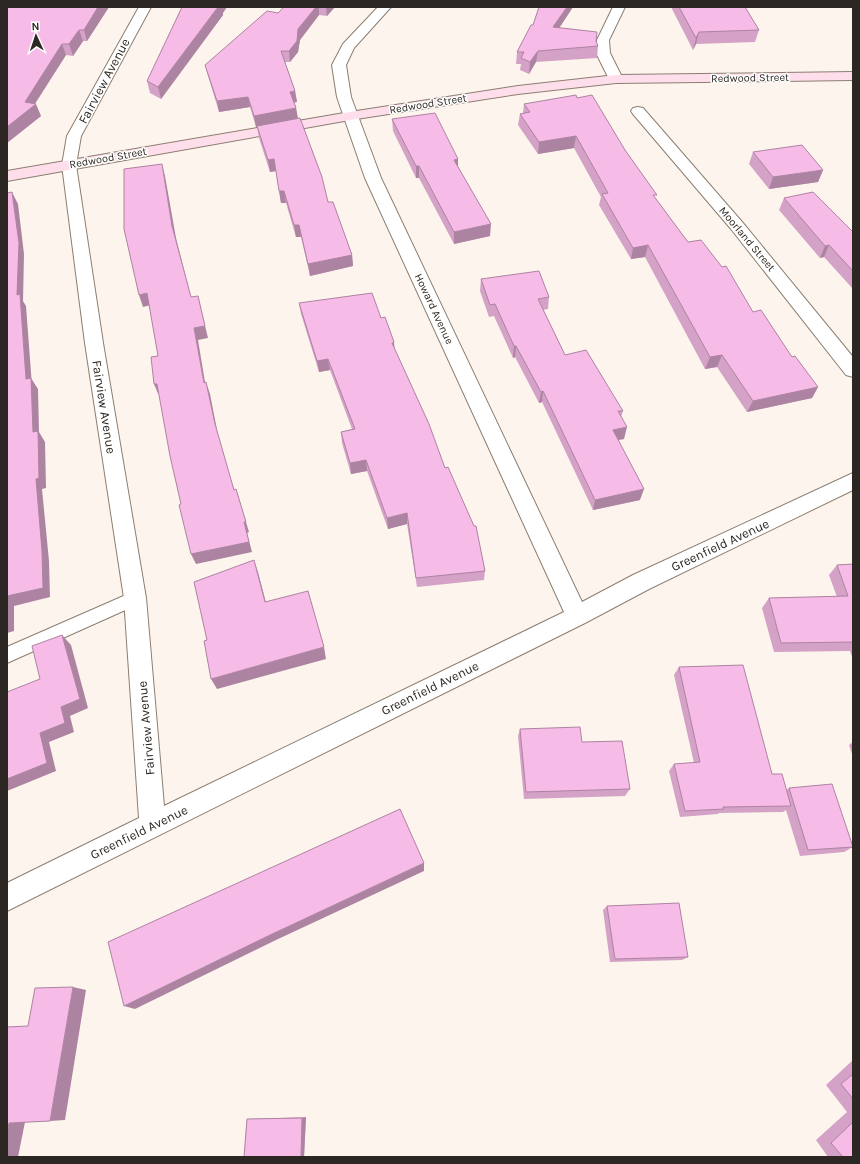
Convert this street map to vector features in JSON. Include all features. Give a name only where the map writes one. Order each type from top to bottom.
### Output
[{"type":"main road","name":"Redwood Street","points":[[7,176],[350,116],[518,90],[616,80],[853,76]]},
{"type":"street","name":"Fairview Avenue","points":[[146,7],[74,136],[69,165],[94,343],[135,598],[153,825]]},
{"type":"street","name":"Howard Avenue","points":[[385,7],[348,47],[339,65],[344,97],[373,178],[577,616]]},
{"type":"street","points":[[616,80],[603,53],[602,40],[618,7]]},
{"type":"street","name":"Moorland Street","points":[[638,111],[737,226],[853,370]]},
{"type":"street","name":"Greenfield Avenue","points":[[7,897],[577,616],[641,582],[853,481]]},
{"type":"lane","points":[[7,655],[135,598]]},
{"type":"building","points":[[7,7],[98,7],[84,30],[79,30],[69,44],[62,44],[25,102],[36,104],[7,127]]},
{"type":"building","points":[[182,7],[218,7],[158,87],[147,81]]},
{"type":"building","points":[[284,7],[316,7],[298,29],[297,41],[289,51],[281,51],[295,91],[290,92],[296,108],[254,116],[248,97],[217,101],[205,65],[267,11],[278,13]]},
{"type":"building","points":[[539,7],[567,7],[553,27],[597,32],[596,41],[598,46],[538,51],[530,62],[521,58],[524,52],[517,52],[531,25],[533,25]]},
{"type":"building","points":[[679,7],[745,7],[759,30],[699,32],[696,38]]},
{"type":"building","points":[[576,95],[577,98],[592,95],[625,150],[657,195],[653,195],[688,242],[701,240],[722,267],[726,266],[753,312],[761,310],[792,357],[795,356],[818,387],[753,401],[722,355],[710,357],[648,245],[633,248],[602,194],[608,193],[576,136],[539,142],[520,114],[530,112],[524,104]]},
{"type":"building","points":[[435,113],[458,159],[454,160],[491,224],[454,232],[419,166],[416,166],[392,119]]},
{"type":"building","points":[[300,118],[322,177],[328,202],[333,202],[352,255],[308,264],[299,225],[294,225],[284,191],[279,191],[274,159],[268,160],[257,126]]},
{"type":"building","points":[[802,145],[823,170],[773,177],[753,152]]},
{"type":"building","points":[[162,164],[172,226],[191,297],[198,296],[205,326],[194,328],[204,383],[206,382],[215,424],[234,490],[236,489],[246,522],[244,522],[249,542],[191,554],[179,505],[181,504],[170,456],[157,384],[154,384],[151,357],[158,356],[147,293],[139,295],[124,229],[124,169]]},
{"type":"building","points":[[12,192],[19,243],[17,295],[20,294],[26,379],[31,378],[33,432],[38,431],[39,478],[36,479],[42,551],[43,588],[7,596],[7,193]]},
{"type":"building","points":[[813,192],[853,232],[853,271],[829,245],[825,246],[784,198]]},
{"type":"building","points":[[539,271],[549,297],[538,299],[565,355],[586,350],[623,411],[618,411],[627,427],[613,430],[644,489],[595,500],[543,391],[541,392],[516,346],[514,346],[495,304],[490,305],[481,279]]},
{"type":"building","points":[[372,293],[381,318],[385,317],[394,342],[392,343],[429,424],[445,468],[448,467],[474,526],[476,526],[485,571],[416,578],[407,513],[387,518],[366,460],[350,463],[341,432],[355,429],[328,359],[317,361],[299,303]]},
{"type":"building","points":[[254,560],[265,602],[308,591],[324,647],[211,679],[204,641],[207,640],[194,582]]},
{"type":"building","points":[[853,564],[853,642],[781,643],[769,598],[848,596],[837,565]]},
{"type":"building","points":[[62,635],[80,699],[61,707],[65,723],[40,733],[47,763],[7,779],[7,692],[40,679],[32,646]]},
{"type":"building","points":[[743,665],[772,774],[782,774],[791,806],[723,807],[724,809],[685,811],[674,764],[700,762],[679,667]]},
{"type":"building","points":[[580,727],[582,742],[622,741],[630,789],[526,792],[520,729]]},
{"type":"building","points":[[832,784],[853,847],[808,850],[789,788]]},
{"type":"building","points":[[400,809],[424,863],[270,935],[124,1006],[108,942]]},
{"type":"building","points":[[679,903],[688,957],[615,959],[607,906]]},
{"type":"building","points":[[73,987],[50,1121],[9,1123],[7,1134],[7,1027],[28,1026],[35,988]]},
{"type":"building","points":[[853,1074],[853,1099],[841,1084]]},
{"type":"building","points":[[302,1118],[301,1157],[244,1157],[247,1119]]},
{"type":"building","points":[[853,1122],[853,1157],[843,1157],[831,1143]]}]
